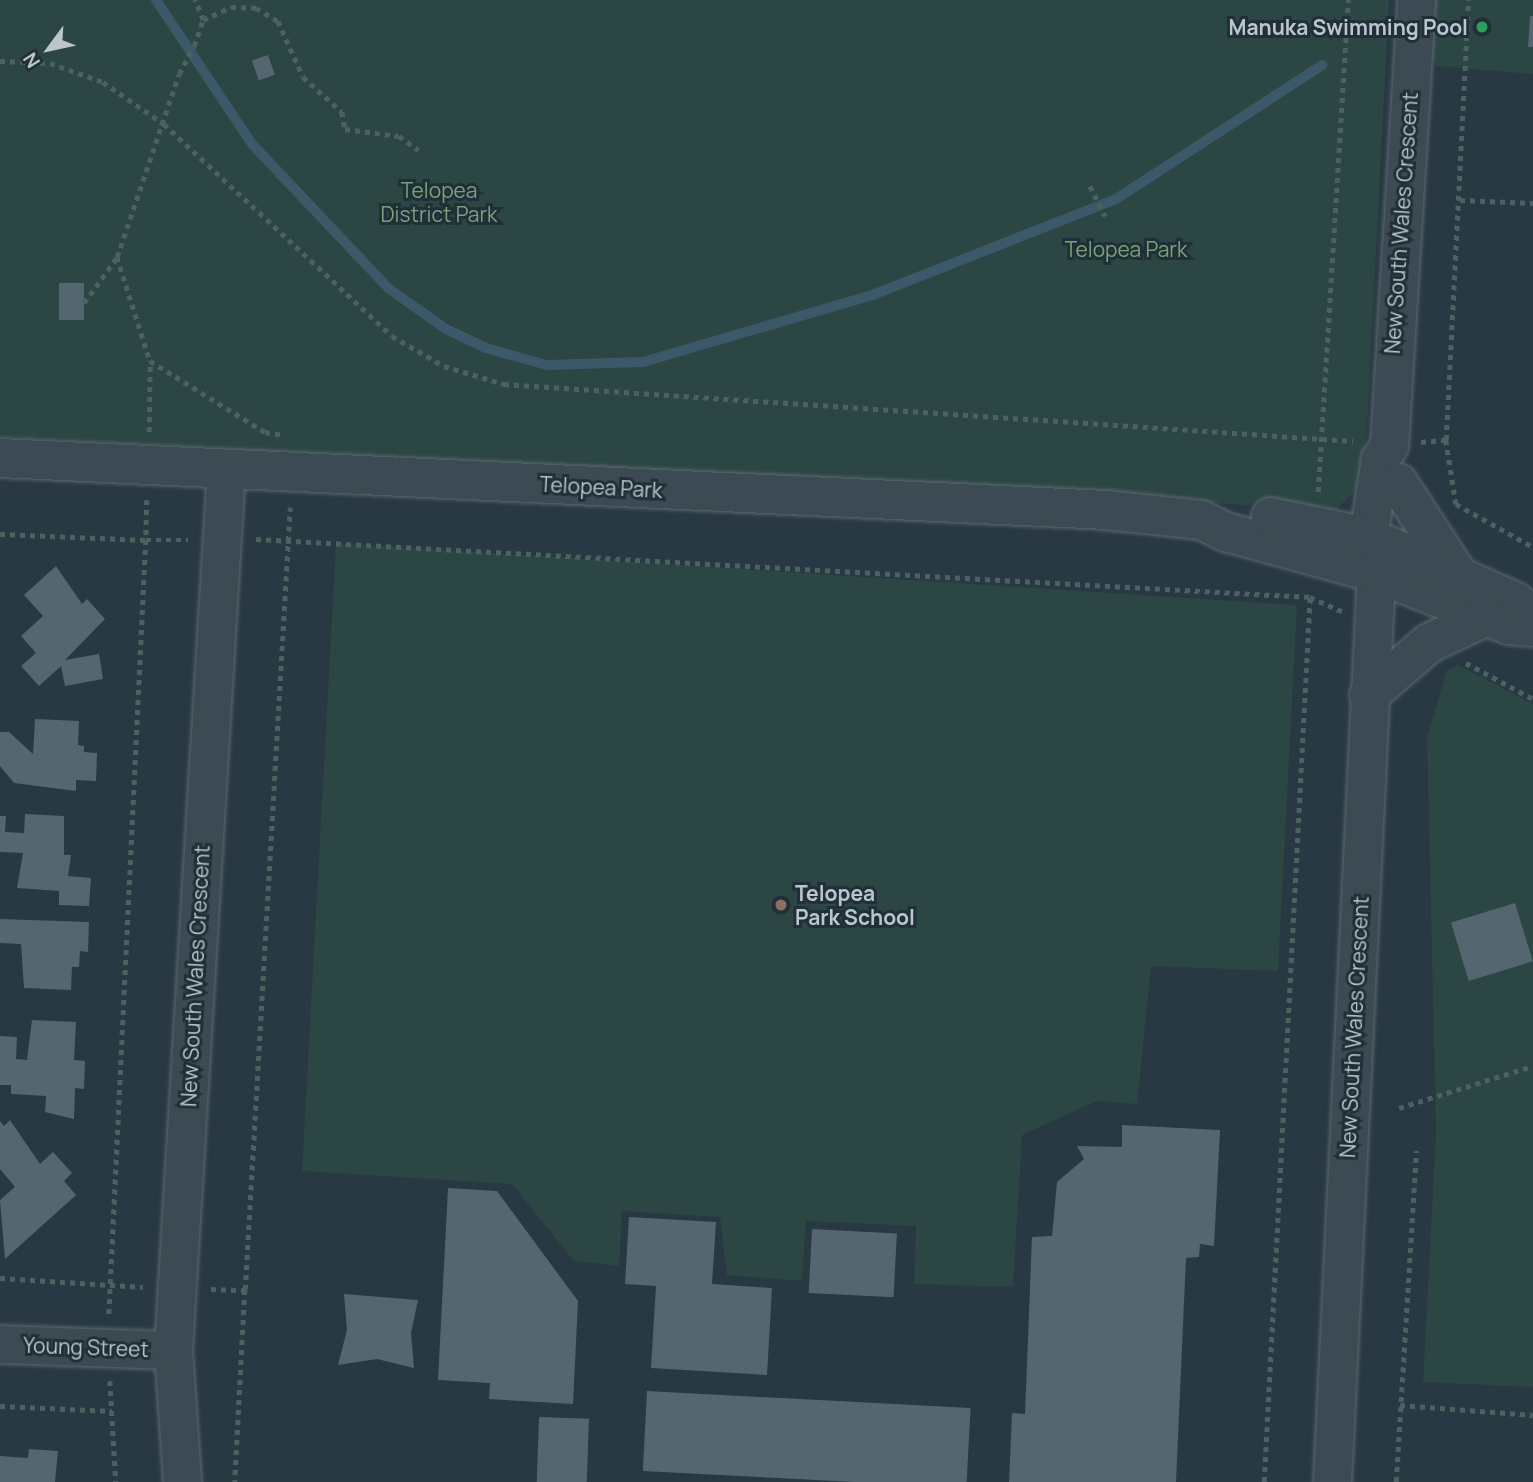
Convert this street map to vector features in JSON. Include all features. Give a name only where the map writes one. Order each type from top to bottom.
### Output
[{"type":"street","name":"New South Wales Crescent","points":[[1332,1482],[1369,695],[1379,552],[1380,460],[1389,445],[1416,0]]},
{"type":"street","name":"New South Wales Crescent","points":[[1379,552],[1398,483],[1400,464],[1389,445]]},
{"type":"street","name":"Telopea Park","points":[[0,458],[1106,510],[1201,520],[1227,512],[1251,514],[1379,552]]},
{"type":"street","name":"New South Wales Crescent","points":[[181,1482],[173,1350],[226,469]]},
{"type":"street","points":[[1398,483],[1458,575]]},
{"type":"street","points":[[1379,552],[1458,575],[1526,606],[1533,617]]},
{"type":"street","points":[[1379,552],[1487,616],[1533,627]]},
{"type":"street","points":[[1369,695],[1429,643],[1487,616]]},
{"type":"street","name":"Young Street","points":[[0,1344],[173,1350]]},
{"type":"path","points":[[84,303],[117,257],[179,74],[194,46],[203,20],[195,0]]},
{"type":"path","points":[[1321,438],[1348,0]]},
{"type":"path","points":[[1468,0],[1446,440],[1456,504],[1533,547]]},
{"type":"path","points":[[203,20],[230,7],[256,8],[278,21],[303,77],[342,112],[345,129],[399,136],[418,150]]},
{"type":"path","points":[[0,61],[50,63],[78,70],[164,124],[392,335],[444,366],[505,384],[1321,438],[1389,445],[1446,440]]},
{"type":"path","points":[[1090,186],[1105,216]]},
{"type":"path","points":[[1460,200],[1533,203]]},
{"type":"path","points":[[117,257],[150,361],[265,432],[282,432],[292,442],[235,1482]]},
{"type":"path","points":[[0,534],[146,540],[288,538],[1310,597],[1264,1482]]},
{"type":"path","points":[[116,1482],[108,1349],[110,1286],[146,540]]},
{"type":"path","points":[[1399,1108],[1533,1066]]},
{"type":"path","points":[[1396,1482],[1416,1151]]},
{"type":"path","points":[[0,1278],[110,1286],[245,1290]]},
{"type":"path","points":[[1400,1405],[1533,1415]]},
{"type":"path","points":[[0,1406],[112,1411]]},
{"type":"green space","name":"Telopea Park","points":[[0,0],[1389,0],[1365,467],[1359,488],[1335,510],[0,437]]},
{"type":"green space","name":"Manuka Swimming Pool","points":[[1432,0],[1533,0],[1533,74],[1436,66],[1431,57]]},
{"type":"green space","points":[[336,543],[1297,605],[1278,971],[1151,966],[1137,1104],[1097,1101],[1022,1135],[1013,1287],[914,1284],[916,1226],[806,1221],[802,1281],[727,1275],[720,1217],[622,1211],[619,1266],[574,1261],[512,1184],[302,1171]]},
{"type":"green space","points":[[1458,665],[1533,704],[1533,1387],[1423,1382],[1436,1132],[1427,737],[1447,670]]},
{"type":"building","points":[[1530,16],[1533,16],[1533,47],[1528,47]]},
{"type":"building","points":[[268,55],[275,75],[259,80],[252,61]]},
{"type":"building","points":[[59,283],[84,283],[84,320],[59,320]]},
{"type":"building","points":[[56,566],[82,604],[87,599],[105,619],[65,660],[99,654],[103,679],[65,686],[61,666],[39,686],[21,666],[36,653],[21,636],[43,616],[24,595]]},
{"type":"building","points":[[35,719],[79,721],[78,745],[84,746],[84,752],[97,753],[96,781],[76,780],[76,791],[14,783],[0,766],[0,732],[9,732],[33,754]]},
{"type":"building","points":[[25,814],[64,816],[64,855],[71,855],[68,876],[91,878],[89,906],[59,905],[59,891],[17,888],[23,853],[0,852],[0,816],[6,816],[5,832],[24,833]]},
{"type":"building","points":[[1515,903],[1533,961],[1469,981],[1451,923]]},
{"type":"building","points":[[0,919],[89,922],[88,952],[80,951],[79,967],[72,967],[71,990],[24,988],[21,944],[0,943]]},
{"type":"building","points":[[32,1020],[76,1022],[74,1060],[85,1061],[84,1089],[75,1088],[74,1119],[45,1112],[46,1096],[11,1094],[11,1085],[0,1085],[0,1036],[17,1037],[16,1059],[27,1060]]},
{"type":"building","points":[[10,1120],[40,1164],[53,1152],[72,1173],[64,1181],[76,1195],[5,1259],[0,1200],[15,1187],[0,1169],[0,1121],[4,1126]]},
{"type":"building","points":[[1122,1125],[1220,1130],[1214,1246],[1200,1244],[1199,1257],[1186,1258],[1176,1482],[1009,1482],[1012,1413],[1025,1414],[1032,1237],[1052,1236],[1057,1182],[1084,1159],[1077,1146],[1122,1147]]},
{"type":"building","points":[[448,1188],[497,1191],[578,1301],[573,1404],[489,1399],[490,1383],[438,1380]]},
{"type":"building","points":[[629,1217],[716,1222],[712,1284],[772,1288],[767,1375],[651,1368],[656,1286],[625,1284]]},
{"type":"building","points":[[812,1229],[897,1233],[894,1297],[809,1293]]},
{"type":"building","points":[[344,1294],[418,1300],[411,1333],[414,1368],[377,1359],[338,1365],[347,1330]]},
{"type":"building","points":[[647,1391],[971,1408],[967,1482],[855,1482],[643,1471]]},
{"type":"building","points":[[539,1417],[589,1419],[587,1482],[537,1482]]},
{"type":"building","points":[[29,1449],[58,1451],[55,1482],[0,1482],[0,1456],[28,1458]]},
{"type":"waterway","points":[[156,0],[252,144],[388,288],[446,329],[486,348],[547,365],[643,362],[875,294],[1116,199],[1322,65]]},
{"type":"place","name":"Manuka Swimming Pool","points":[[1482,27]]},
{"type":"place","name":"Telopea Park School","points":[[781,905]]},
{"type":"park label","name":"Telopea District Park","points":[[439,202]]}]
